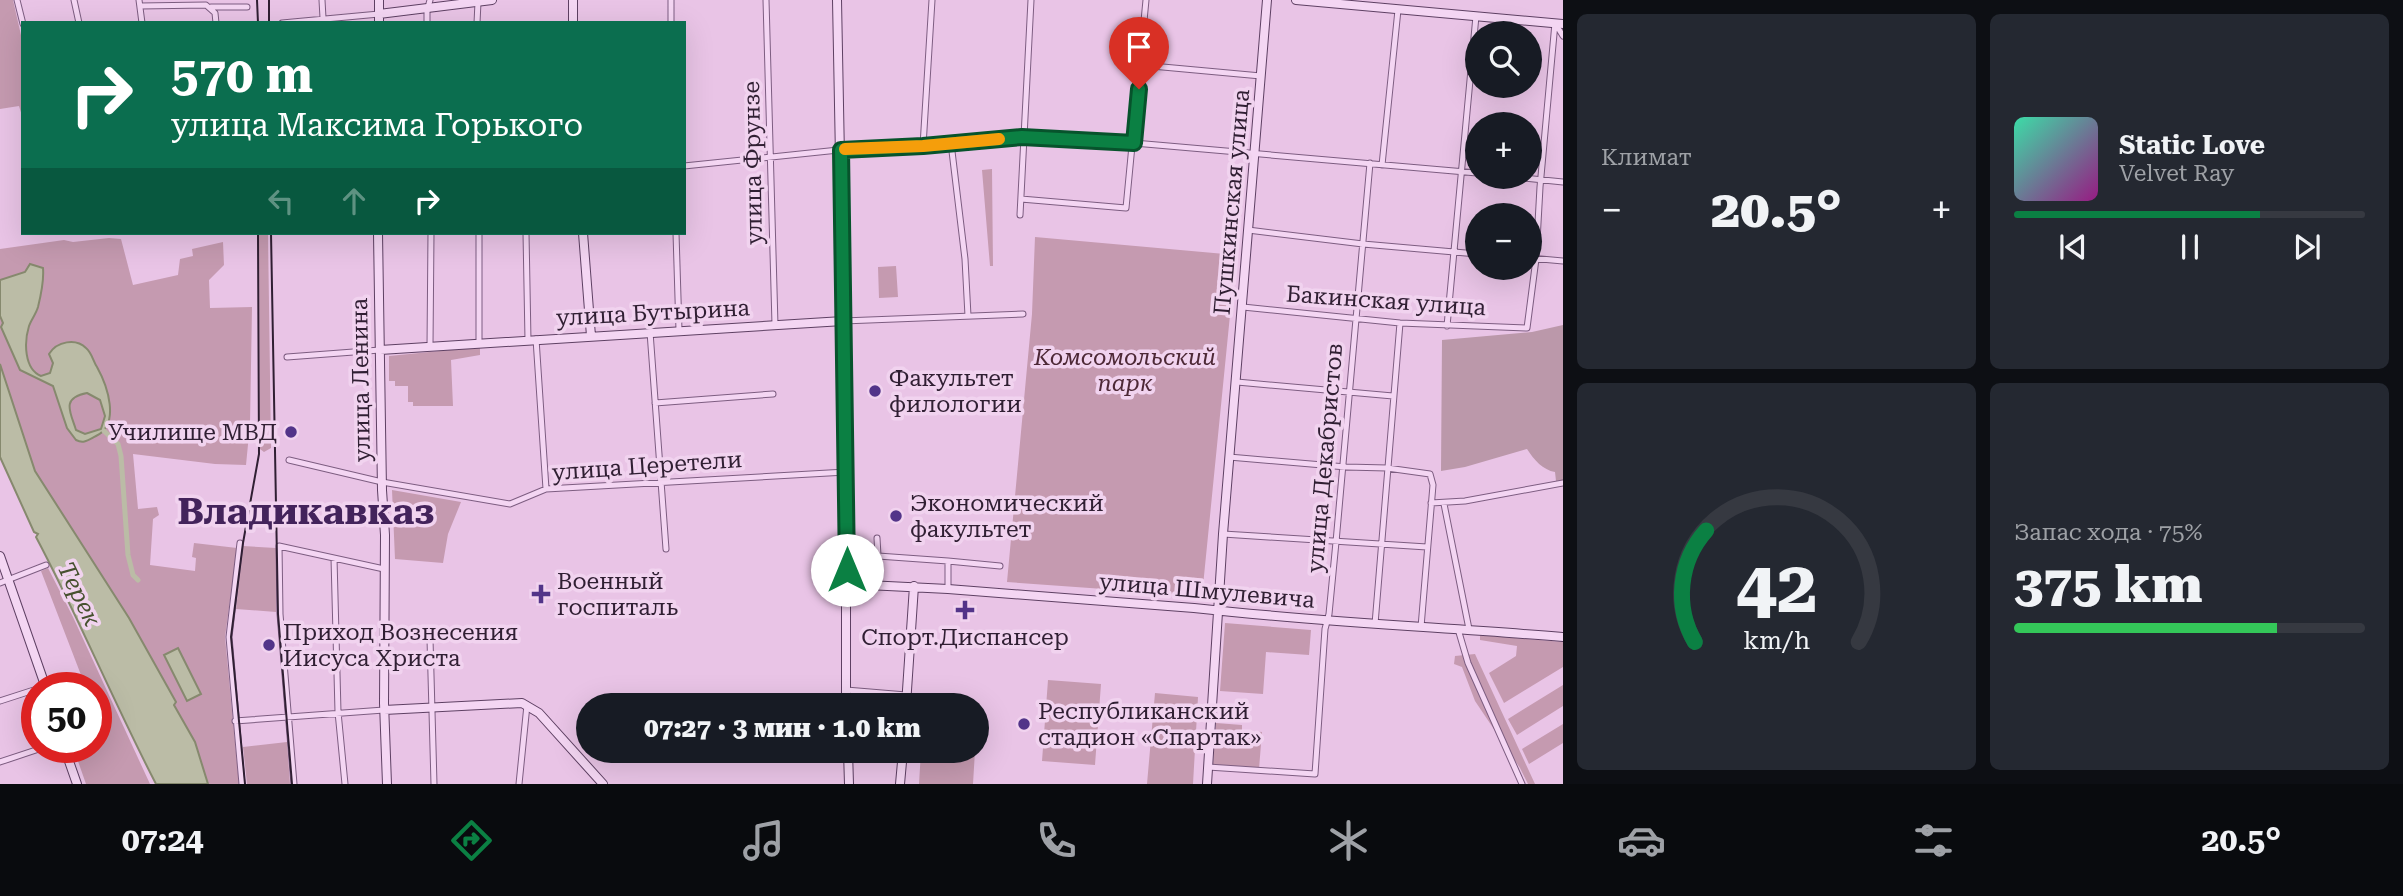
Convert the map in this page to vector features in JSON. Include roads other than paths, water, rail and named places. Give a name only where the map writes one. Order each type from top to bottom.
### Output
[{"type":"main road","points":[[379,0],[379,18],[429,4],[492,0]]},
{"type":"main road","points":[[573,0],[573,21]]},
{"type":"main road","points":[[837,0],[846,472],[846,690]]},
{"type":"main road","name":"Пушкинская улица","points":[[1206,784],[1223,534],[1267,0]]},
{"type":"main road","points":[[1296,0],[1385,4],[1398,10],[1559,24]]},
{"type":"main road","name":"улица Ленина","points":[[378,235],[387,784]]},
{"type":"main road","points":[[583,235],[591,337]]},
{"type":"main road","name":"улица Бутырина","points":[[380,350],[843,321]]},
{"type":"main road","points":[[0,556],[37,672]]},
{"type":"main road","name":"улица Шмулевича","points":[[847,584],[914,586],[1327,621],[1563,637]]},
{"type":"main road","points":[[906,693],[914,586]]},
{"type":"main road","points":[[384,710],[514,702],[527,705],[539,713],[599,782]]},
{"type":"main road","points":[[70,763],[77,784]]},
{"type":"main road","points":[[848,763],[849,784]]},
{"type":"main road","points":[[900,784],[901,763]]},
{"type":"street","points":[[17,0],[22,21]]},
{"type":"street","points":[[74,0],[79,21]]},
{"type":"street","points":[[322,0],[323,19]]},
{"type":"street","points":[[671,0],[671,21]]},
{"type":"street","name":"улица Фрунзе","points":[[766,0],[775,325]]},
{"type":"street","points":[[923,146],[932,0]]},
{"type":"street","points":[[1020,215],[1031,0]]},
{"type":"street","points":[[1021,200],[1126,208],[1146,0]]},
{"type":"street","points":[[477,21],[478,1]]},
{"type":"street","points":[[142,21],[139,3],[247,7]]},
{"type":"street","points":[[1382,165],[1398,10]]},
{"type":"street","points":[[1447,326],[1476,16]]},
{"type":"street","points":[[302,21],[379,18]]},
{"type":"street","points":[[1559,24],[1563,36]]},
{"type":"street","points":[[1559,24],[1542,180],[1563,182]]},
{"type":"street","points":[[1141,65],[1261,76]]},
{"type":"street","points":[[686,166],[841,150],[1022,137],[1134,143],[1465,172]]},
{"type":"street","points":[[951,144],[965,259],[968,316]]},
{"type":"street","name":"улица Декабристов","points":[[1208,767],[1315,774],[1325,629],[1336,542],[1370,163]]},
{"type":"street","points":[[1248,230],[1465,252]]},
{"type":"street","points":[[430,346],[431,235]]},
{"type":"street","points":[[479,235],[479,343]]},
{"type":"street","points":[[526,235],[532,340],[546,489]]},
{"type":"street","points":[[676,235],[680,330]]},
{"type":"street","points":[[1542,260],[1563,261]]},
{"type":"street","name":"Бакинская улица","points":[[1243,307],[1400,323],[1527,328],[1531,280]]},
{"type":"street","name":"улица Бутырина","points":[[843,321],[1023,314]]},
{"type":"street","points":[[1376,624],[1400,323]]},
{"type":"street","points":[[650,332],[666,550]]},
{"type":"street","name":"улица Бутырина","points":[[287,357],[380,350]]},
{"type":"street","points":[[1237,382],[1393,396]]},
{"type":"street","points":[[655,403],[773,394]]},
{"type":"street","points":[[1229,457],[1342,467],[1387,468],[1430,474],[1433,478],[1432,503],[1421,627]]},
{"type":"street","name":"улица Церетели","points":[[289,460],[382,482],[510,504],[546,489],[846,472]]},
{"type":"street","points":[[1432,503],[1563,483]]},
{"type":"street","points":[[1444,503],[1469,629]]},
{"type":"street","points":[[1223,534],[1427,547]]},
{"type":"street","points":[[877,538],[878,556],[1000,566]]},
{"type":"street","points":[[240,543],[229,637],[242,784]]},
{"type":"street","points":[[294,784],[280,614],[279,546],[384,569]]},
{"type":"street","points":[[334,558],[338,712],[345,784]]},
{"type":"street","points":[[948,561],[948,589]]},
{"type":"street","points":[[0,583],[46,565]]},
{"type":"street","points":[[1458,629],[1468,663],[1522,784]]},
{"type":"street","points":[[430,639],[434,784]]},
{"type":"street","points":[[846,690],[882,693]]},
{"type":"street","points":[[0,701],[21,694]]},
{"type":"street","points":[[519,784],[527,705]]},
{"type":"street","points":[[235,721],[384,710]]},
{"type":"street","points":[[0,762],[21,755]]},
{"type":"water","points":[[30,264],[43,268],[39,302],[26,340],[31,367],[41,376],[50,373],[53,363],[49,354],[52,350],[67,342],[77,343],[90,352],[105,384],[110,404],[108,423],[104,430],[86,441],[76,440],[67,428],[53,386],[20,370],[1,327],[0,280],[25,272]],"holes":[[[87,393],[100,400],[105,416],[101,429],[85,434],[76,430],[70,412],[73,398]]]},
{"type":"water","name":"Терек","points":[[0,364],[35,471],[129,618],[176,702],[174,705],[195,742],[208,784],[156,784],[112,692],[112,672],[102,672],[0,457]]},
{"type":"water","points":[[178,648],[201,694],[187,701],[164,655]]},
{"type":"waterway","points":[[104,431],[118,444],[121,456],[128,555],[133,575],[138,580]]},
{"type":"tram line","points":[[257,0],[258,21]]},
{"type":"tram line","points":[[269,0],[269,21]]},
{"type":"tram line","points":[[245,784],[231,637],[243,543],[259,454],[258,235]]},
{"type":"tram line","points":[[271,235],[278,614],[292,784]]},
{"type":"place","name":"Факультет филологии","points":[[875,391]]},
{"type":"place","name":"Училище МВД","points":[[291,432]]},
{"type":"place","name":"Экономический факультет","points":[[896,516]]},
{"type":"place","name":"Военный госпиталь","points":[[541,594]]},
{"type":"place","name":"Спорт.Диспансер","points":[[965,610]]},
{"type":"place","name":"Приход Вознесения Иисуса Христа","points":[[269,645]]},
{"type":"place","name":"Республиканский стадион «Спартак»","points":[[1024,724]]},
{"type":"district","name":"Владикавказ","points":[[306,511]]},
{"type":"park label","name":"Комсомольский парк","points":[[1125,370]]}]
